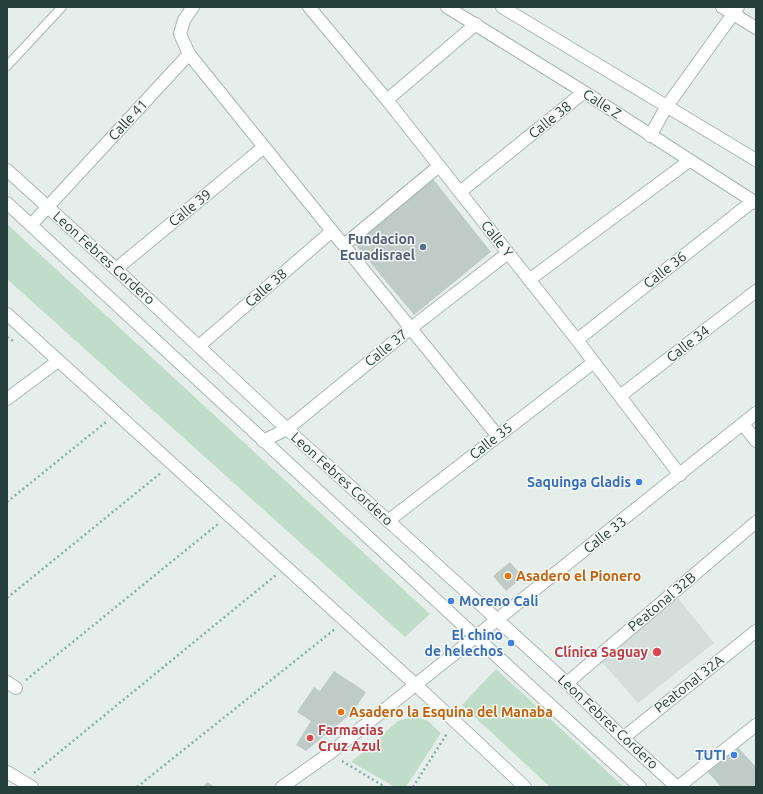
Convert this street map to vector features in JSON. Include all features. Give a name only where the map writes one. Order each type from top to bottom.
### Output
[{"type":"street","points":[[193,7],[184,20],[180,34],[189,54],[497,435]]},
{"type":"street","name":"Calle Y","points":[[309,7],[387,100],[460,192],[577,340],[680,476]]},
{"type":"street","name":"Calle Z","points":[[447,7],[584,92],[650,136],[755,202]]},
{"type":"street","points":[[502,7],[756,160]]},
{"type":"street","points":[[722,7],[736,10],[756,28]]},
{"type":"street","points":[[650,136],[667,106],[736,10]]},
{"type":"street","points":[[387,100],[476,24]]},
{"type":"street","name":"Calle 41","points":[[31,225],[189,54]]},
{"type":"street","name":"Calle 38","points":[[460,192],[584,92]]},
{"type":"street","name":"Calle 39","points":[[116,269],[264,147]]},
{"type":"street","points":[[529,280],[689,161]]},
{"type":"street","points":[[344,245],[439,166]]},
{"type":"street","name":"Leon Febres Cordero","points":[[7,170],[116,269],[287,429],[567,683],[622,738],[678,787]]},
{"type":"street","name":"Calle 36","points":[[577,340],[755,202]]},
{"type":"street","name":"Leon Febres Cordero","points":[[7,203],[263,441],[640,787]]},
{"type":"street","name":"Calle 38","points":[[199,346],[332,231]]},
{"type":"street","name":"Calle 37","points":[[263,441],[287,429],[411,328],[508,253]]},
{"type":"street","name":"Calle 34","points":[[620,396],[756,291]]},
{"type":"street","points":[[7,314],[416,685],[525,787]]},
{"type":"street","points":[[7,399],[58,361]]},
{"type":"street","name":"Calle 35","points":[[388,521],[497,435],[594,362]]},
{"type":"street","name":"Calle 33","points":[[282,787],[330,753],[680,476],[756,413]]},
{"type":"street","points":[[743,424],[756,442]]},
{"type":"street","name":"Peatonal 32B","points":[[567,683],[756,522]]},
{"type":"street","name":"Peatonal 32A","points":[[622,738],[756,631]]},
{"type":"street","points":[[678,787],[756,725]]},
{"type":"street","points":[[7,772],[28,784]]},
{"type":"lane","points":[[7,66],[62,7]]},
{"type":"path","points":[[7,502],[116,414]]},
{"type":"path","points":[[7,598],[172,464]]},
{"type":"path","points":[[11,685],[228,515]]},
{"type":"path","points":[[28,784],[286,567]]},
{"type":"path","points":[[137,787],[345,621]]},
{"type":"path","points":[[413,787],[455,722]]},
{"type":"path","points":[[330,753],[385,787]]},
{"type":"shaded area","name":"Clínica Saguay","points":[[678,598],[714,643],[638,703],[600,660]]},
{"type":"green space","points":[[7,224],[430,614],[405,637],[7,279]]},
{"type":"green space","points":[[496,669],[624,787],[550,787],[462,705]]},
{"type":"green space","points":[[410,718],[419,718],[428,721],[441,733],[406,787],[395,787],[351,762],[398,721]]},
{"type":"building","name":"Fundacion Ecuadisrael","points":[[433,179],[491,252],[414,315],[354,243]]},
{"type":"building","name":"Asadero el Pionero","points":[[510,562],[523,577],[506,591],[493,576]]},
{"type":"building","points":[[334,671],[366,692],[352,713],[306,751],[296,745],[311,721],[297,712],[314,687],[320,691]]},
{"type":"building","name":"TUTI","points":[[735,744],[756,767],[756,787],[721,787],[706,770]]},
{"type":"building","points":[[207,782],[215,787],[203,787]]},
{"type":"place","name":"Fundacion Ecuadisrael","points":[[423,247]]},
{"type":"place","name":"Saquinga Gladis","points":[[639,482]]},
{"type":"place","name":"Asadero el Pionero","points":[[508,576]]},
{"type":"place","name":"Moreno Cali","points":[[451,601]]},
{"type":"place","name":"El chino de helechos","points":[[511,643]]},
{"type":"place","name":"Clínica Saguay","points":[[657,652]]},
{"type":"place","name":"Asadero la Esquina del Manaba","points":[[341,712]]},
{"type":"place","name":"Farmacias Cruz Azul","points":[[310,738]]},
{"type":"place","name":"TUTI","points":[[734,755]]}]
